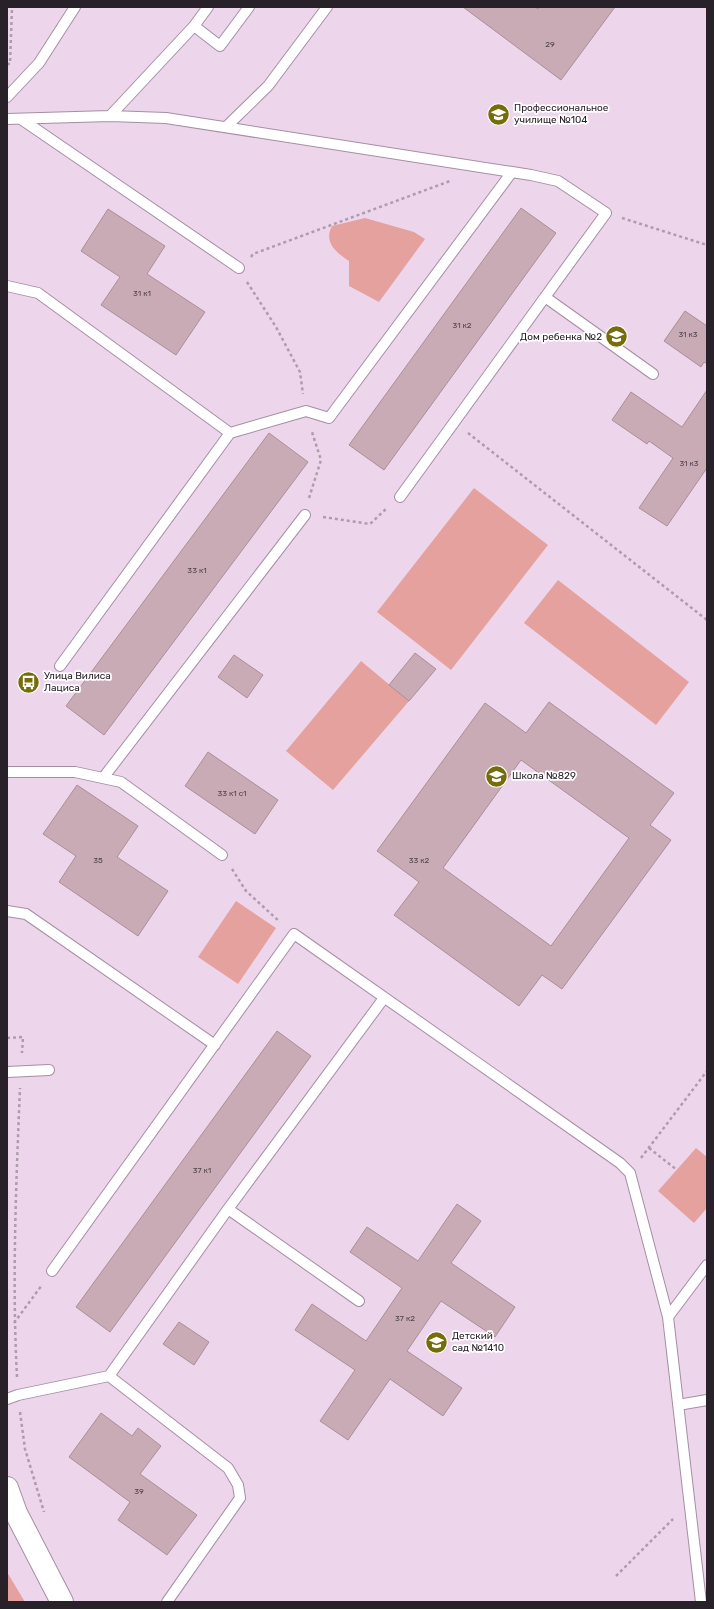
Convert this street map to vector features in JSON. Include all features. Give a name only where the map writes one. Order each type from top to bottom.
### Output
[{"type":"street","points":[[7,1488],[16,1513],[62,1602]]},
{"type":"lane","points":[[7,97],[39,63],[75,7]]},
{"type":"lane","points":[[110,116],[194,26],[208,7]]},
{"type":"lane","points":[[194,26],[220,46],[249,7]]},
{"type":"lane","points":[[226,127],[268,86],[327,7]]},
{"type":"lane","points":[[7,119],[110,116],[166,118],[226,127],[512,172],[558,181],[606,213],[400,497]]},
{"type":"lane","points":[[21,119],[239,268]]},
{"type":"lane","points":[[60,666],[230,433],[306,411],[329,418],[512,172]]},
{"type":"lane","points":[[7,286],[38,293],[230,433]]},
{"type":"lane","points":[[544,298],[653,374]]},
{"type":"lane","points":[[103,778],[305,515]]},
{"type":"lane","points":[[7,772],[75,772],[121,782],[222,855]]},
{"type":"lane","points":[[7,912],[26,914],[215,1045]]},
{"type":"lane","points":[[52,1271],[294,934],[620,1163],[630,1173],[668,1317],[701,1602]]},
{"type":"lane","points":[[7,1399],[18,1395],[109,1376],[228,1209],[384,998]]},
{"type":"lane","points":[[7,1072],[49,1070]]},
{"type":"lane","points":[[228,1209],[359,1301]]},
{"type":"lane","points":[[668,1317],[707,1265]]},
{"type":"lane","points":[[109,1376],[228,1468],[238,1484],[240,1498],[167,1602]]},
{"type":"lane","points":[[678,1405],[707,1400]]},
{"type":"path","points":[[7,64],[10,64],[12,7]]},
{"type":"path","points":[[400,497],[370,524],[305,515],[311,486],[320,460],[306,411],[300,372],[276,327],[239,268],[253,254],[485,168]]},
{"type":"path","points":[[606,213],[707,245]]},
{"type":"path","points":[[454,424],[465,430],[707,620]]},
{"type":"path","points":[[222,855],[246,891],[294,934]]},
{"type":"path","points":[[7,1038],[23,1037],[15,1192],[14,1324],[18,1395],[25,1449],[45,1516]]},
{"type":"path","points":[[630,1173],[707,1071]]},
{"type":"path","points":[[649,1148],[677,1170]]},
{"type":"path","points":[[14,1324],[52,1271]]},
{"type":"path","points":[[616,1576],[689,1503]]},
{"type":"shaded area","points":[[365,218],[414,232],[425,239],[379,302],[349,286],[349,261],[336,251],[329,238],[332,226]]},
{"type":"shaded area","points":[[474,488],[548,545],[451,670],[377,612]]},
{"type":"shaded area","points":[[558,580],[689,682],[656,725],[524,623]]},
{"type":"shaded area","points":[[361,661],[409,701],[333,790],[286,751]]},
{"type":"shaded area","points":[[236,901],[276,928],[238,984],[198,957]]},
{"type":"shaded area","points":[[696,1148],[707,1157],[707,1208],[694,1223],[658,1191]]},
{"type":"shaded area","points":[[7,1572],[25,1602],[7,1602]]},
{"type":"building","points":[[463,7],[535,7],[538,9],[539,7],[615,7],[561,80]]},
{"type":"building","points":[[521,208],[556,233],[384,470],[349,445]]},
{"type":"building","points":[[108,209],[165,246],[147,274],[205,312],[176,355],[101,305],[120,277],[81,251]]},
{"type":"building","points":[[685,311],[707,326],[707,364],[704,362],[701,367],[664,341]]},
{"type":"building","points":[[707,390],[707,468],[667,526],[639,508],[673,458],[649,441],[647,444],[612,420],[631,392],[682,427]]},
{"type":"building","points":[[269,433],[308,462],[104,735],[66,706]]},
{"type":"building","points":[[415,653],[436,669],[409,701],[389,685]]},
{"type":"building","points":[[234,655],[263,675],[247,698],[218,677]]},
{"type":"building","points":[[549,702],[674,793],[650,825],[671,840],[562,989],[542,975],[519,1006],[394,915],[419,882],[377,851],[485,703],[526,733]],"holes":[[[521,760],[629,838],[551,946],[443,868]]]},
{"type":"building","points":[[208,752],[278,800],[255,834],[185,786]]},
{"type":"building","points":[[77,785],[138,826],[117,857],[168,891],[138,936],[59,882],[76,856],[43,834]]},
{"type":"building","points":[[277,1031],[311,1056],[110,1332],[76,1307]]},
{"type":"building","points":[[457,1204],[481,1221],[451,1263],[515,1307],[495,1337],[441,1301],[407,1351],[462,1388],[443,1416],[390,1379],[348,1440],[320,1421],[355,1370],[295,1330],[312,1304],[366,1341],[402,1288],[350,1252],[367,1227],[418,1261]]},
{"type":"building","points":[[179,1322],[209,1342],[194,1365],[163,1344]]},
{"type":"building","points":[[101,1413],[132,1436],[138,1428],[161,1446],[140,1474],[197,1515],[167,1555],[118,1520],[130,1502],[69,1457]]},
{"type":"place","name":"Профессиональное училище №104","points":[[498,114]]},
{"type":"place","name":"Дом ребенка №2","points":[[617,337]]},
{"type":"place","name":"Улица Вилиса Лациса","points":[[29,682]]},
{"type":"place","name":"Школа №829","points":[[496,776]]},
{"type":"place","name":"Детский сад №1410","points":[[437,1342]]}]
